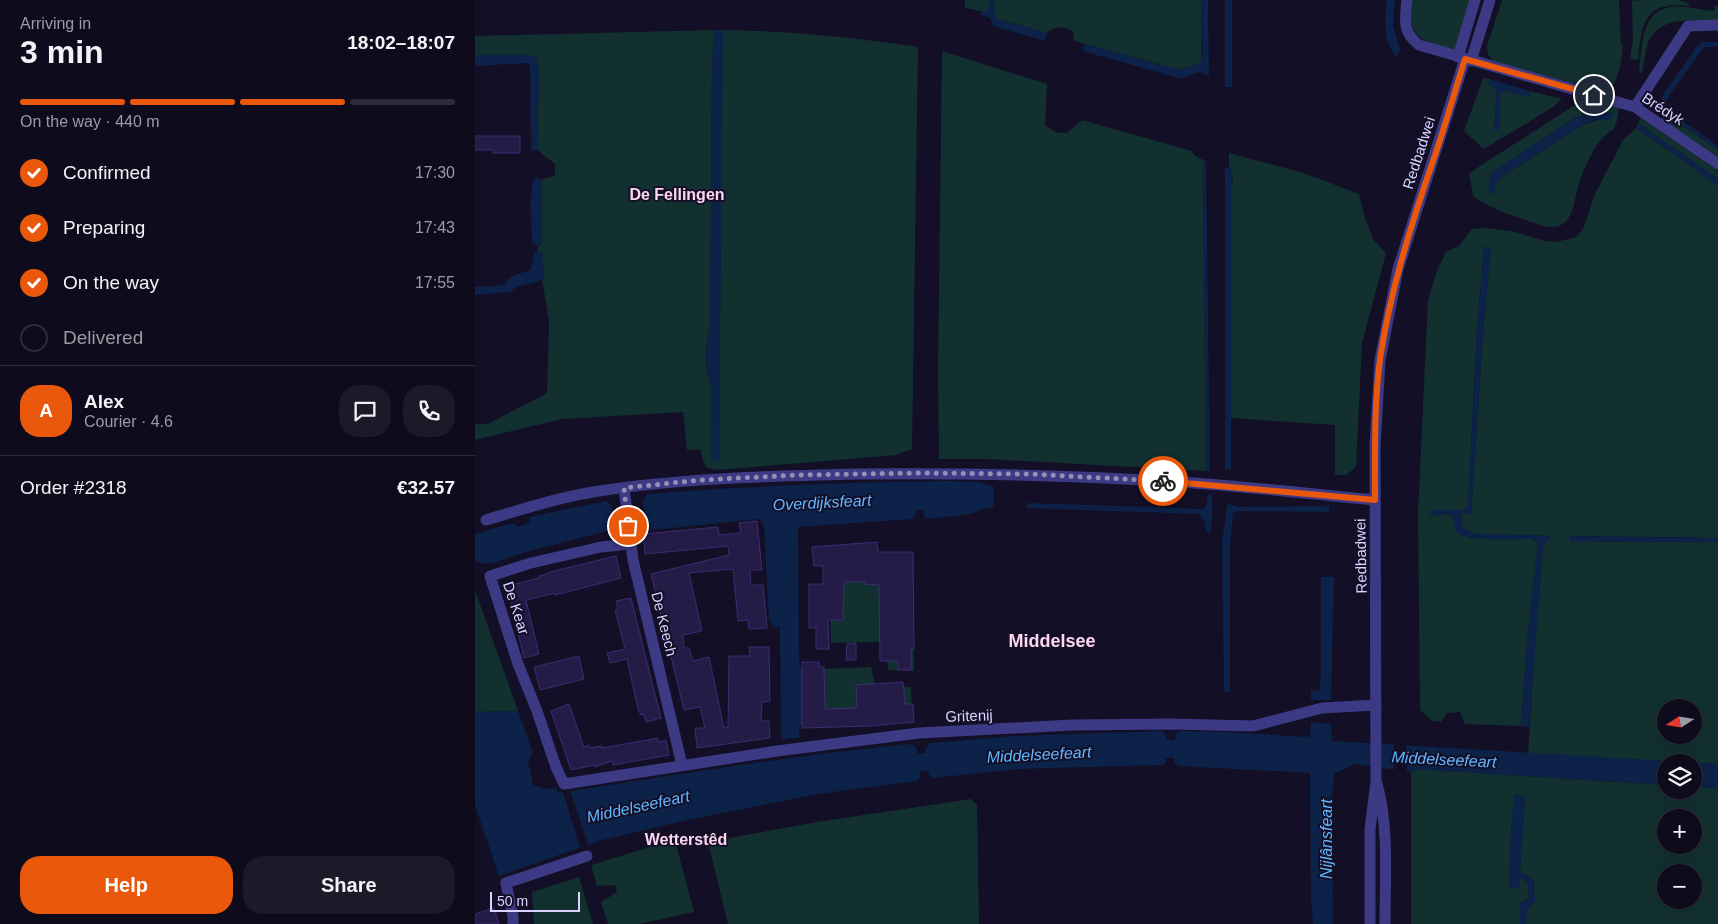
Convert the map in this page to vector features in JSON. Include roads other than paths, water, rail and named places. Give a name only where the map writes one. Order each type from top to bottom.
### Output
[{"type":"street","name":"Brédyk","points":[[1407,0],[1405,21],[1407,31],[1411,39],[1419,45],[1635,107],[1718,164]]},
{"type":"street","name":"Redbadwei","points":[[1465,59],[1475,0]]},
{"type":"street","name":"Redbadwei","points":[[1377,782],[1375,446],[1378,384],[1388,314],[1398,269],[1465,59],[1490,0]]},
{"type":"street","points":[[1635,107],[1688,26],[1718,25]]},
{"type":"street","points":[[486,520],[554,500],[599,491],[700,480],[799,475],[1021,474],[1180,482],[1375,500]]},
{"type":"street","name":"De Keech","points":[[624,488],[630,544],[682,765]]},
{"type":"street","name":"De Kear","points":[[564,784],[518,664],[490,576],[531,563],[601,547],[630,544]]},
{"type":"street","name":"Gritenij","points":[[564,784],[777,751],[919,733],[1072,725],[1171,724],[1253,726],[1321,708],[1376,705]]},
{"type":"street","points":[[1370,924],[1370,829],[1377,782]]},
{"type":"street","points":[[1377,782],[1382,799],[1384,830],[1385,924]]},
{"type":"street","points":[[513,924],[506,883],[587,856]]},
{"type":"water","points":[[990,0],[994,0],[997,19],[1047,33],[1045,41],[993,26],[990,18],[981,15],[981,12],[988,11]]},
{"type":"water","points":[[1201,0],[1208,0],[1209,76],[1198,72],[1178,78],[1083,51],[1085,44],[1180,70],[1198,64],[1203,56]]},
{"type":"water","points":[[1225,0],[1232,0],[1232,87],[1225,87]]},
{"type":"water","points":[[1387,0],[1395,0],[1393,25],[1400,50],[1397,57],[1392,51],[1387,38],[1385,22]]},
{"type":"water","points":[[714,30],[722,30],[723,35],[719,461],[711,461],[711,384],[706,354],[710,325]]},
{"type":"water","points":[[1702,42],[1718,42],[1718,47],[1705,47],[1701,51],[1666,100],[1665,106],[1666,109],[1718,146],[1718,150],[1660,109],[1662,96]]},
{"type":"water","points":[[475,55],[527,55],[537,58],[539,69],[537,150],[531,150],[530,66],[528,63],[475,66]]},
{"type":"water","points":[[1489,79],[1530,91],[1529,98],[1505,90],[1501,94],[1499,130],[1494,130],[1497,92],[1495,88],[1489,85]]},
{"type":"water","points":[[1590,106],[1614,114],[1609,120],[1597,119],[1581,126],[1501,177],[1495,184],[1495,193],[1488,193],[1492,172],[1575,118],[1587,114]]},
{"type":"water","points":[[1638,123],[1718,179],[1718,185],[1636,128]]},
{"type":"water","points":[[1203,160],[1206,160],[1210,471],[1206,471]]},
{"type":"water","points":[[1225,167],[1231,169],[1233,173],[1231,188],[1231,470],[1225,469]]},
{"type":"water","points":[[539,178],[542,180],[542,244],[538,246],[533,244],[532,241],[531,200],[532,184],[534,179]]},
{"type":"water","points":[[1484,247],[1491,248],[1483,332],[1471,514],[1460,514],[1461,524],[1464,529],[1476,534],[1550,536],[1550,541],[1547,541],[1543,547],[1529,727],[1521,726],[1527,642],[1538,543],[1533,539],[1482,539],[1464,536],[1459,534],[1450,514],[1430,515],[1431,510],[1462,510],[1468,506],[1477,331]]},
{"type":"water","points":[[534,253],[542,253],[544,265],[544,275],[541,280],[519,286],[511,292],[475,295],[475,287],[505,285],[512,276],[531,269]]},
{"type":"water","name":"Overdijksfeart","points":[[977,482],[993,486],[994,505],[990,509],[985,508],[971,514],[928,519],[924,516],[924,510],[916,510],[915,516],[912,519],[798,527],[799,659],[802,724],[799,727],[799,738],[781,739],[780,627],[774,627],[769,620],[764,525],[757,519],[654,530],[646,528],[643,500],[647,494],[723,489],[836,483]]},
{"type":"water","points":[[1212,494],[1211,533],[1206,530],[1204,520],[1199,514],[1026,508],[1028,503],[1203,509],[1206,507],[1208,495]]},
{"type":"water","points":[[606,501],[611,505],[615,529],[533,550],[496,562],[485,564],[475,561],[475,534],[513,523],[518,527],[529,523],[530,517]]},
{"type":"water","points":[[1227,504],[1240,507],[1329,506],[1329,512],[1238,511],[1233,513],[1230,547],[1230,692],[1224,692],[1222,539]]},
{"type":"water","points":[[1569,536],[1718,538],[1718,542],[1569,541]]},
{"type":"water","points":[[1321,577],[1334,577],[1331,700],[1311,700],[1311,690],[1319,691],[1321,673]]},
{"type":"water","points":[[518,711],[533,753],[528,761],[533,785],[546,789],[556,787],[558,793],[690,772],[912,744],[917,749],[918,754],[926,753],[926,748],[930,743],[1014,736],[1162,731],[1166,735],[1166,739],[1175,740],[1175,735],[1179,731],[1308,737],[1310,735],[1311,722],[1331,724],[1332,741],[1657,760],[1657,784],[1416,769],[1411,772],[1354,764],[1334,774],[1332,803],[1333,924],[1313,924],[1311,900],[1310,773],[1179,766],[1174,762],[1174,758],[1166,758],[1163,765],[1018,769],[934,778],[929,775],[928,770],[920,771],[920,777],[917,781],[818,794],[692,819],[602,840],[499,876],[475,805],[475,712]]},
{"type":"water","points":[[1702,763],[1718,764],[1718,788],[1702,787]]},
{"type":"water","points":[[1514,795],[1525,796],[1520,872],[1533,879],[1535,902],[1527,910],[1526,924],[1520,924],[1520,903],[1529,899],[1528,883],[1520,878],[1519,889],[1509,888]]},
{"type":"district","name":"De Fellingen","points":[[677,194]]},
{"type":"district","name":"Middelsee","points":[[1052,641]]},
{"type":"district","name":"Wetterstêd","points":[[686,839]]},
{"type":"water label","name":"Middelseefeart","points":[[1039,754]]},
{"type":"water label","name":"Middelseefeart","points":[[1444,759]]},
{"type":"water label","name":"Middelseefeart","points":[[638,806]]},
{"type":"water label","name":"Nijlânsfeart","points":[[1326,839]]}]
